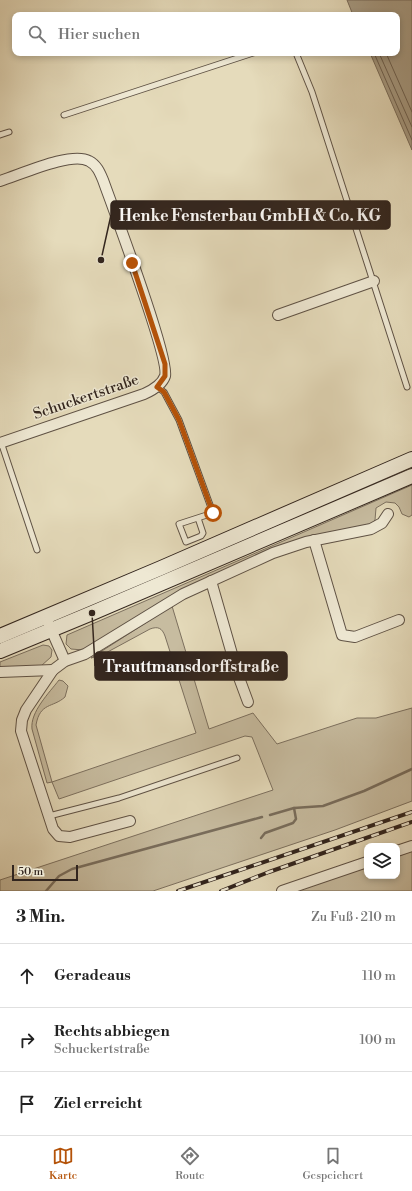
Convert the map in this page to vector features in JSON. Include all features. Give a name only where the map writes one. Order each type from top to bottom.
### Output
[{"type":"main road","points":[[0,651],[49,624],[412,459]]},
{"type":"main road","points":[[0,636],[49,624],[412,476]]},
{"type":"street","name":"Schuckertstraße","points":[[0,181],[70,158],[82,158],[96,166],[103,180],[162,351],[165,364],[165,376],[157,387],[144,394],[1,443]]},
{"type":"street","points":[[278,315],[374,281]]},
{"type":"street","points":[[130,821],[66,837],[59,836],[54,831],[22,736],[21,725],[29,704],[53,670],[65,661],[85,654],[170,601],[210,581],[285,549],[314,540],[371,529],[382,523],[388,514]]},
{"type":"street","points":[[314,540],[342,635],[355,637],[398,620]]},
{"type":"street","points":[[210,581],[238,675],[248,702]]},
{"type":"street","points":[[49,624],[65,661]]},
{"type":"street","points":[[0,672],[53,670]]},
{"type":"street","points":[[400,850],[412,846]]},
{"type":"street","points":[[282,891],[364,863]]},
{"type":"lane","points":[[64,115],[244,56]]},
{"type":"lane","points":[[297,56],[312,92],[407,386]]},
{"type":"lane","points":[[0,135],[9,132]]},
{"type":"lane","points":[[157,387],[164,392],[179,420],[213,513],[179,524],[186,542],[201,536],[203,533],[198,518]]},
{"type":"lane","points":[[1,443],[37,550]]},
{"type":"lane","points":[[48,816],[119,798],[236,758]]},
{"type":"shaded area","points":[[412,485],[412,515],[409,517],[402,514],[399,507],[395,503],[386,502],[376,508],[375,520],[371,524],[306,538],[83,650],[71,649],[66,644],[67,635]]},
{"type":"shaded area","points":[[172,606],[209,729],[253,713],[277,744],[357,718],[376,718],[412,708],[412,801],[335,830],[153,891],[0,891],[0,880],[273,790],[252,737],[245,736],[59,799],[52,782],[196,733],[165,636],[161,629],[150,629],[102,655],[91,658]]},
{"type":"shaded area","points":[[43,645],[49,646],[52,650],[51,657],[41,666],[0,668],[0,662]]},
{"type":"shaded area","points":[[59,680],[63,681],[68,686],[65,697],[44,709],[38,718],[36,725],[52,782],[47,783],[32,729],[32,723],[37,709]]},
{"type":"shaded area","points":[[412,850],[412,891],[296,891],[364,866],[364,879],[400,879],[400,854]]},
{"type":"water","points":[[347,0],[412,0],[412,150],[371,56],[400,56],[400,12],[352,12]]},
{"type":"waterway","points":[[270,815],[294,808],[323,806],[364,791],[412,769]]},
{"type":"waterway","points":[[261,838],[265,833],[293,823],[296,819],[294,808]]},
{"type":"waterway","points":[[46,891],[59,876],[72,869],[262,817]]},
{"type":"railway","points":[[178,891],[412,812]]},
{"type":"railway","points":[[221,891],[269,872],[412,822]]},
{"type":"place","name":"Henke Fensterbau GmbH & Co. KG","points":[[101,260]]},
{"type":"place","name":"Trauttmansdorffstraße","points":[[92,613]]},
{"type":"route","points":[[132,263],[165,364],[165,376],[157,387],[164,392],[179,420],[192,461],[197,468],[213,513]]}]
